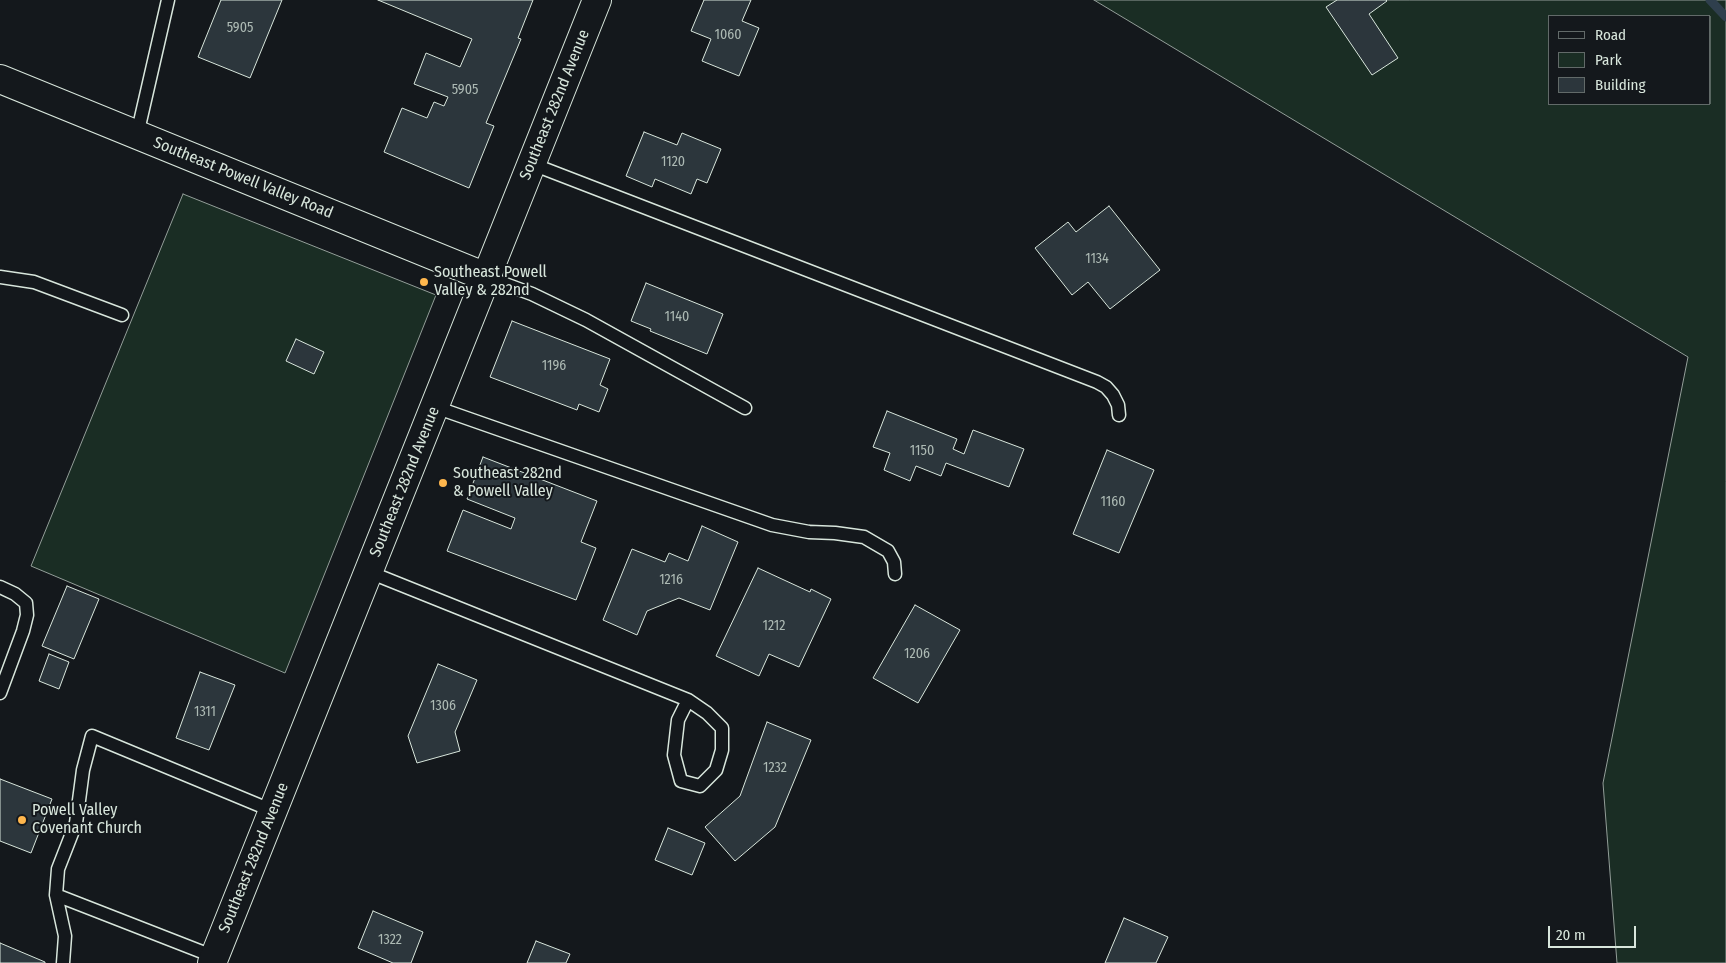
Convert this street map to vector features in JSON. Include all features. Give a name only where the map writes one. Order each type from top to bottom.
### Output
[{"type":"main road","name":"Southeast 282nd Avenue","points":[[214,960],[597,0]]},
{"type":"main road","name":"Southeast Powell Valley Road","points":[[0,79],[486,277]]},
{"type":"lane","points":[[137,135],[168,0]]},
{"type":"lane","points":[[532,164],[1098,382],[1113,395],[1118,405],[1119,415]]},
{"type":"lane","points":[[0,277],[34,282],[122,315]]},
{"type":"lane","points":[[486,277],[532,294],[586,320],[745,408]]},
{"type":"lane","points":[[434,407],[772,525],[809,532],[864,537],[888,551],[894,562],[895,574]]},
{"type":"lane","points":[[369,572],[688,700],[707,713],[722,728],[722,750],[716,770],[700,786],[681,781],[674,755],[678,720],[688,700]]},
{"type":"lane","points":[[0,587],[15,594],[26,603],[27,615],[0,693]]},
{"type":"lane","points":[[62,963],[65,936],[56,895],[58,869],[76,823],[83,770],[92,736],[272,811]]},
{"type":"lane","points":[[56,895],[214,960]]},
{"type":"green space","points":[[1094,0],[1726,0],[1726,963],[1617,963],[1603,783],[1688,357]]},
{"type":"green space","points":[[183,194],[436,295],[285,673],[31,566]]},
{"type":"building","points":[[221,0],[282,0],[250,78],[198,57]]},
{"type":"building","points":[[378,0],[533,0],[518,38],[521,39],[486,123],[494,126],[469,188],[384,152],[402,108],[427,118],[434,102],[444,106],[448,97],[414,84],[426,53],[460,67],[472,39]]},
{"type":"building","points":[[704,0],[751,0],[742,21],[759,28],[739,76],[702,61],[711,39],[691,31]]},
{"type":"building","points":[[1337,0],[1386,0],[1369,14],[1398,58],[1372,75],[1326,7]]},
{"type":"building","points":[[644,132],[677,145],[682,133],[721,149],[707,183],[697,179],[691,194],[655,179],[652,187],[626,176]]},
{"type":"building","points":[[1109,206],[1160,270],[1110,309],[1088,282],[1072,295],[1035,248],[1068,222],[1076,232]]},
{"type":"building","points":[[646,283],[723,314],[707,354],[650,331],[651,329],[631,321]]},
{"type":"building","points":[[512,321],[610,359],[600,385],[608,389],[599,412],[579,404],[577,410],[490,377]]},
{"type":"building","points":[[296,339],[324,352],[314,374],[286,361]]},
{"type":"building","points":[[887,411],[957,439],[953,449],[964,454],[973,430],[1024,449],[1009,487],[946,463],[941,476],[916,466],[910,481],[884,470],[890,453],[873,447]]},
{"type":"building","points":[[1107,450],[1154,470],[1119,553],[1073,534]]},
{"type":"building","points":[[483,457],[597,501],[581,542],[596,548],[576,600],[447,551],[463,510],[511,529],[515,518],[467,499]]},
{"type":"building","points":[[702,526],[738,542],[710,610],[679,598],[647,611],[637,635],[603,620],[632,549],[665,562],[669,553],[688,561]]},
{"type":"building","points":[[758,568],[810,592],[811,589],[831,599],[799,667],[769,654],[759,676],[716,656]]},
{"type":"building","points":[[67,586],[99,599],[74,659],[42,646]]},
{"type":"building","points":[[915,605],[960,630],[918,703],[873,678]]},
{"type":"building","points":[[49,654],[69,662],[59,689],[39,681]]},
{"type":"building","points":[[438,664],[477,680],[455,732],[460,751],[417,763],[408,736]]},
{"type":"building","points":[[200,672],[235,685],[209,750],[176,738]]},
{"type":"building","points":[[767,722],[811,740],[775,827],[735,861],[705,827],[740,796]]},
{"type":"building","name":"Powell Valley Covenant Church","points":[[0,779],[52,799],[31,853],[0,841]]},
{"type":"building","points":[[668,828],[705,843],[692,875],[655,860]]},
{"type":"building","points":[[373,911],[423,932],[411,963],[393,963],[358,948]]},
{"type":"building","points":[[1124,918],[1168,937],[1156,963],[1105,963]]},
{"type":"building","points":[[536,941],[570,954],[566,963],[527,963]]},
{"type":"building","points":[[0,943],[45,962],[45,963],[0,963]]},
{"type":"waterway","points":[[1710,0],[1726,17]]},
{"type":"place","name":"Southeast Powell Valley & 282nd","points":[[424,282]]},
{"type":"place","name":"Southeast 282nd & Powell Valley","points":[[443,483]]},
{"type":"place","name":"Powell Valley Covenant Church","points":[[22,820]]}]
